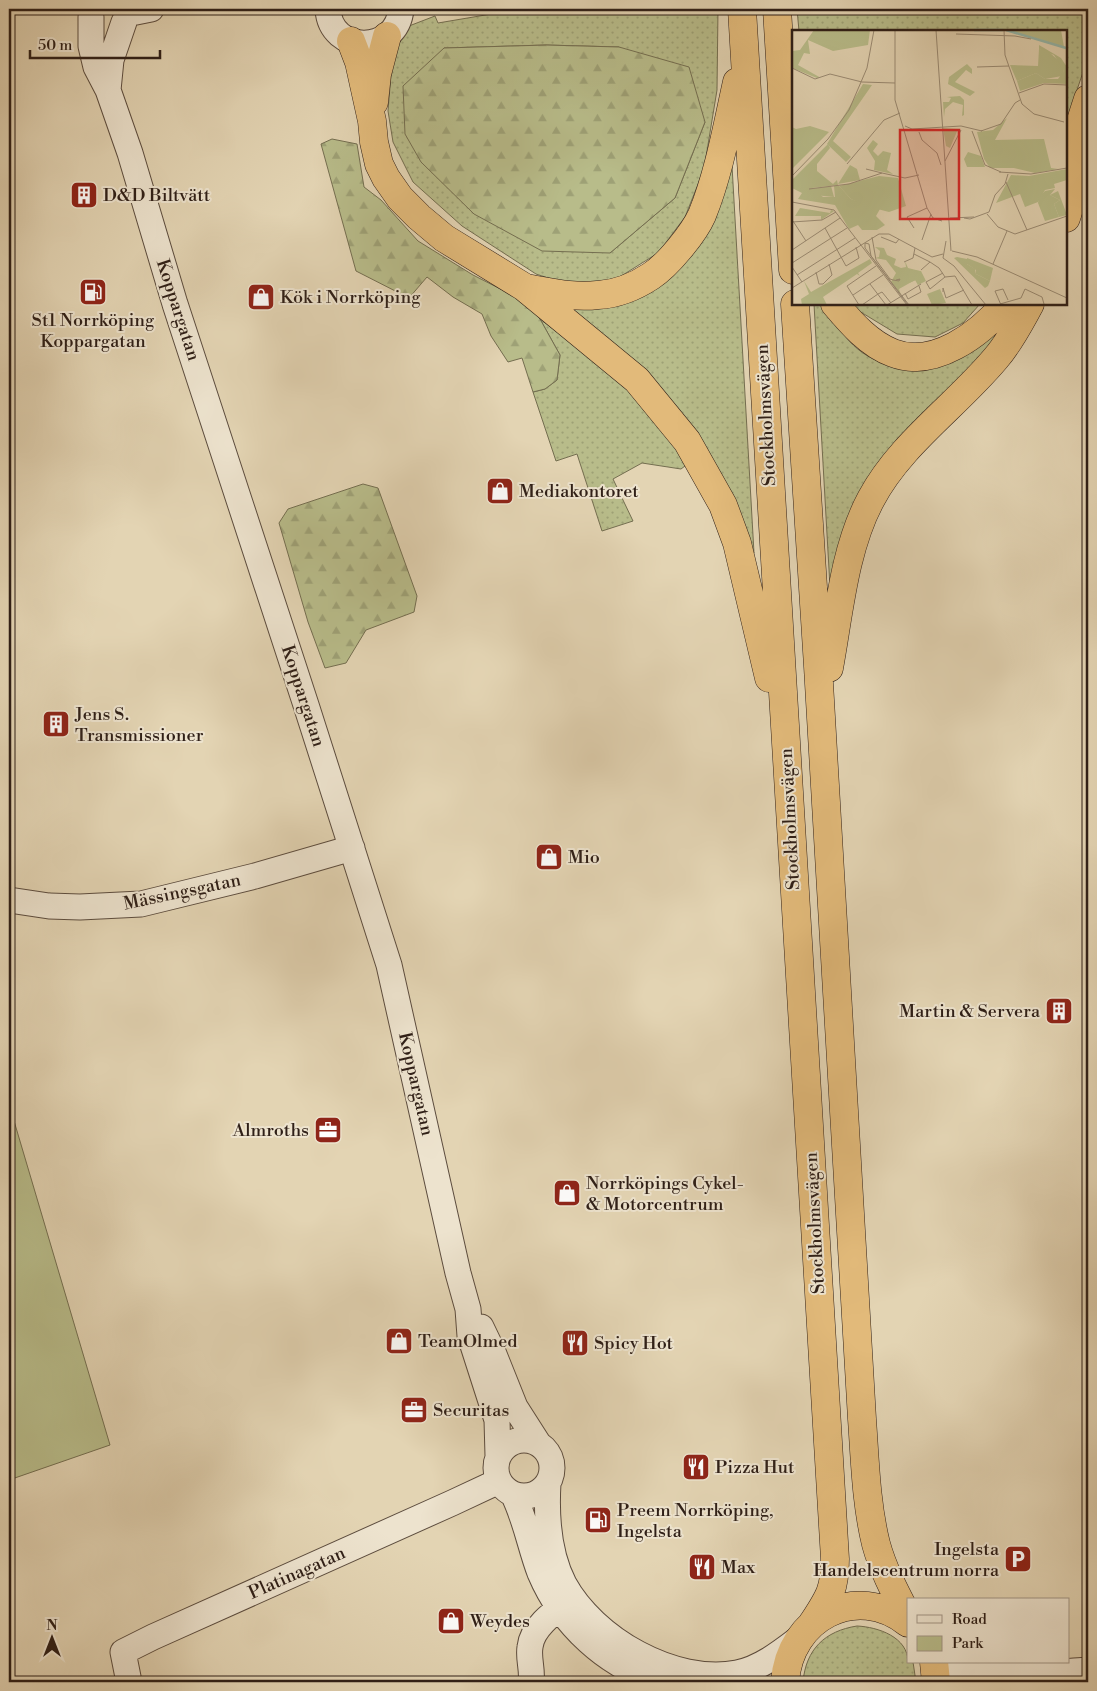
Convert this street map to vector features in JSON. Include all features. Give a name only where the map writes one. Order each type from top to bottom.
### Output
[{"type":"highway","name":"Stockholmsvägen","points":[[742,9],[835,1559],[833,1588],[828,1600],[790,1654],[785,1682]]},
{"type":"highway","points":[[777,9],[791,194],[792,232]]},
{"type":"highway","points":[[372,121],[377,74],[401,19]]},
{"type":"highway","points":[[351,41],[359,62],[379,164],[400,198],[444,238],[524,287],[637,380],[687,441],[723,505],[737,543],[755,614],[788,773]]},
{"type":"highway","points":[[524,287],[568,296],[599,296],[637,284],[652,275],[673,255],[689,237],[702,216],[713,184],[744,52]]},
{"type":"highway","points":[[1067,164],[1088,99]]},
{"type":"highway","points":[[1067,215],[1088,150]]},
{"type":"highway","name":"Stockholmsvägen","points":[[795,305],[862,1419],[869,1505],[876,1543],[885,1569],[907,1616]]},
{"type":"highway","points":[[836,305],[854,326],[873,342],[893,353],[910,357],[933,354],[959,344],[992,319],[1004,305]]},
{"type":"highway","points":[[820,716],[851,554],[860,521],[871,498],[904,453],[997,358],[1029,305]]},
{"type":"highway","points":[[805,1632],[825,1615],[840,1609],[856,1606],[887,1611],[907,1622]]},
{"type":"highway","points":[[934,1664],[936,1682]]},
{"type":"street","points":[[324,12],[339,33],[351,41],[366,44],[374,42],[401,19]]},
{"type":"street","points":[[87,13],[101,23],[112,25],[137,13]]},
{"type":"street","name":"Koppargatan","points":[[87,13],[96,67],[108,90],[130,153],[175,304],[352,848],[388,965],[468,1310],[470,1336],[497,1420],[498,1456]]},
{"type":"street","name":"Koppargatan","points":[[108,90],[111,60],[137,13]]},
{"type":"street","name":"Mässingsgatan","points":[[9,900],[49,906],[80,907],[141,904],[255,876],[352,848]]},
{"type":"street","name":"Koppargatan","points":[[468,1310],[484,1331],[515,1407],[538,1443]]},
{"type":"street","points":[[661,1682],[628,1670],[610,1659],[577,1630],[566,1603],[564,1583],[552,1552],[546,1508],[548,1483],[552,1471],[550,1458],[538,1443],[525,1440],[512,1442],[498,1456],[495,1468],[521,1510],[540,1572],[566,1603],[642,1656],[664,1666],[696,1674],[738,1673],[773,1657],[805,1632]]},
{"type":"street","points":[[506,1488],[526,1496],[538,1492],[548,1483]]},
{"type":"street","name":"Platinagatan","points":[[129,1682],[124,1666],[123,1652],[153,1636],[506,1488]]},
{"type":"street","points":[[531,1682],[529,1648],[531,1642],[540,1627],[566,1603]]},
{"type":"street","points":[[942,1664],[1011,1679],[1088,1670]]},
{"type":"street","points":[[984,1664],[1011,1679]]},
{"type":"green space","points":[[510,9],[718,9],[717,90],[704,169],[685,217],[658,253],[618,278],[573,286],[536,274],[462,226],[413,182],[393,142],[388,111],[392,63],[395,47],[409,26],[435,16],[438,23],[509,11]],"holes":[[[546,45],[619,47],[705,122],[675,198],[610,253],[444,48]]]},
{"type":"green space","points":[[797,9],[1088,9],[1088,57],[1067,120],[1067,30],[799,30]]},
{"type":"green space","points":[[546,45],[619,47],[689,67],[705,122],[675,198],[610,253],[542,251],[474,214],[421,162],[405,134],[403,86],[444,48]]},
{"type":"green space","points":[[332,139],[357,144],[364,187],[381,200],[418,241],[473,275],[526,302],[540,319],[560,355],[557,380],[545,389],[533,392],[522,358],[508,362],[491,336],[482,314],[453,297],[427,277],[409,298],[356,271],[321,144]]},
{"type":"green space","points":[[731,148],[754,553],[748,545],[733,495],[561,306],[660,281]]},
{"type":"green space","points":[[814,305],[824,305],[846,337],[862,353],[885,364],[900,368],[1021,306],[960,383],[830,587]]},
{"type":"green space","points":[[853,305],[979,305],[963,323],[935,337],[897,334],[859,311]]},
{"type":"green space","points":[[540,319],[637,393],[689,463],[681,469],[642,463],[613,479],[633,521],[602,531],[577,454],[556,461],[533,392],[545,389],[557,380],[560,355]]},
{"type":"green space","points":[[363,484],[378,488],[417,596],[414,612],[366,630],[346,663],[325,668],[308,622],[279,523],[288,509]]},
{"type":"green space","points":[[9,1104],[110,1445],[9,1480]]},
{"type":"green space","points":[[857,1626],[874,1629],[882,1631],[897,1640],[907,1653],[907,1664],[913,1664],[916,1682],[803,1682],[808,1660],[813,1651],[827,1637],[846,1628]]},
{"type":"place","name":"D&D Biltvätt","points":[[84,195]]},
{"type":"place","name":"St1 Norrköping Koppargatan","points":[[93,292]]},
{"type":"place","name":"Kök i Norrköping","points":[[261,297]]},
{"type":"place","name":"Mediakontoret","points":[[500,491]]},
{"type":"place","name":"Jens S. Transmissioner","points":[[56,724]]},
{"type":"place","name":"Mio","points":[[549,857]]},
{"type":"place","name":"Martin & Servera","points":[[1059,1011]]},
{"type":"place","name":"Almroths","points":[[328,1130]]},
{"type":"place","name":"Norrköpings Cykel- & Motorcentrum","points":[[567,1193]]},
{"type":"place","name":"TeamOlmed","points":[[399,1341]]},
{"type":"place","name":"Spicy Hot","points":[[575,1343]]},
{"type":"place","name":"Securitas","points":[[414,1410]]},
{"type":"place","name":"Pizza Hut","points":[[696,1467]]},
{"type":"place","name":"Preem Norrköping, Ingelsta","points":[[598,1520]]},
{"type":"place","name":"Ingelsta Handelscentrum norra","points":[[1018,1559]]},
{"type":"place","name":"Max","points":[[702,1567]]},
{"type":"place","name":"Weydes","points":[[451,1621]]}]
